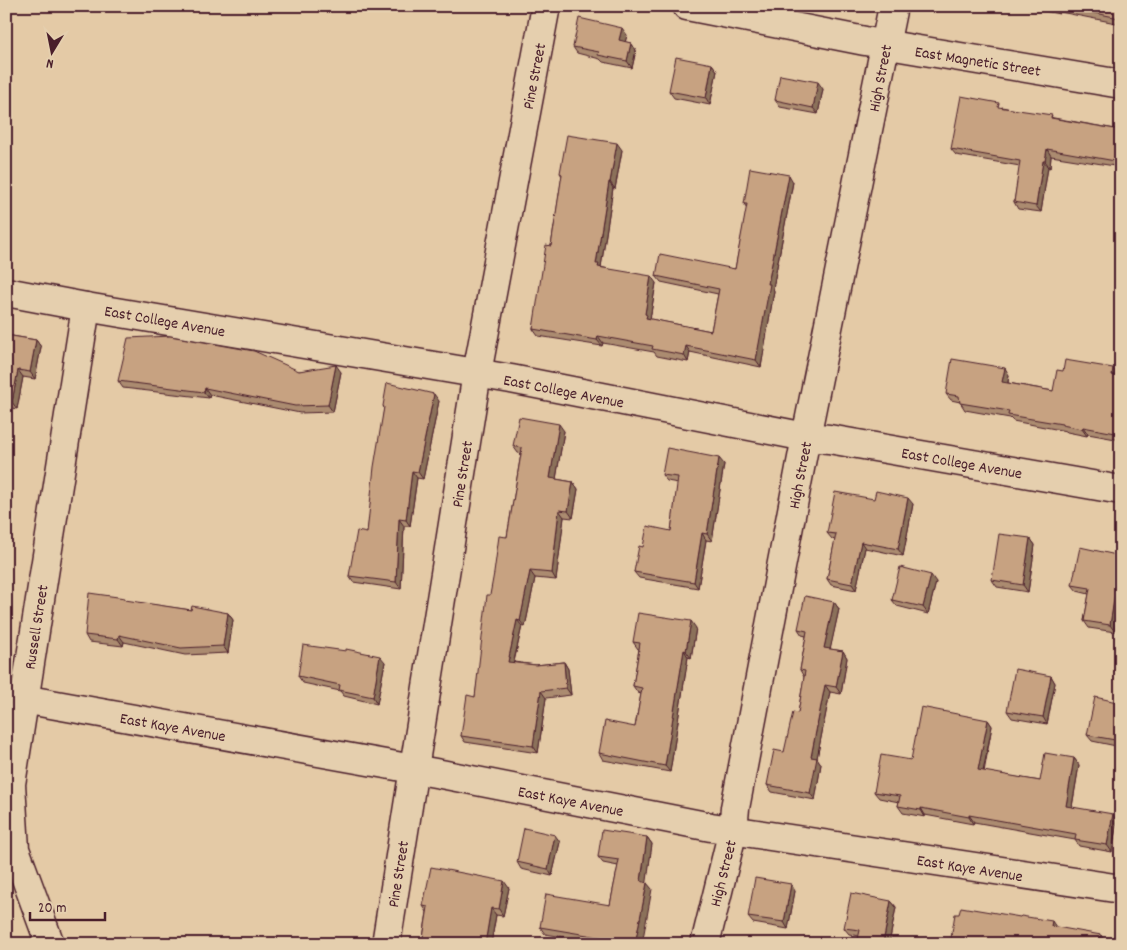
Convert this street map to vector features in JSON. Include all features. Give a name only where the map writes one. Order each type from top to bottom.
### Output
[{"type":"street","name":"Pine Street","points":[[386,944],[477,374],[546,6]]},
{"type":"street","name":"East Magnetic Street","points":[[687,6],[865,42],[1121,84]]},
{"type":"street","name":"High Street","points":[[705,944],[733,830],[735,808],[806,437],[893,6]]},
{"type":"street","name":"East College Avenue","points":[[6,292],[511,379],[806,437],[829,439],[1121,490]]},
{"type":"street","name":"Russell Street","points":[[50,944],[14,849],[10,784],[86,307]]},
{"type":"street","name":"East Kaye Avenue","points":[[23,699],[451,776],[711,828],[1121,889]]},
{"type":"building","points":[[1062,6],[1121,6],[1121,18],[1119,18]]},
{"type":"building","points":[[579,18],[622,28],[619,40],[631,43],[627,61],[598,55],[599,52],[573,47]]},
{"type":"building","points":[[676,57],[712,64],[706,98],[669,91]]},
{"type":"building","points":[[780,75],[818,82],[813,108],[775,100]]},
{"type":"building","points":[[961,96],[999,103],[998,107],[1052,115],[1051,118],[1121,130],[1121,162],[1047,149],[1045,161],[1043,161],[1036,206],[1014,202],[1020,161],[951,149]]},
{"type":"building","points":[[567,135],[617,143],[596,264],[599,264],[598,267],[651,276],[646,318],[711,331],[719,289],[656,276],[660,254],[735,269],[747,204],[744,204],[750,168],[789,175],[768,284],[770,284],[756,360],[686,346],[684,355],[652,349],[653,346],[598,336],[597,340],[533,329],[546,245],[551,246],[562,174],[560,173]]},
{"type":"building","points":[[6,335],[36,340],[30,372],[18,370],[12,402],[6,401]]},
{"type":"building","points":[[170,336],[254,351],[299,371],[336,365],[328,405],[295,406],[205,388],[204,392],[118,381],[128,338]]},
{"type":"building","points":[[952,359],[1005,368],[1002,382],[1053,391],[1057,370],[1063,371],[1065,360],[1113,368],[1112,375],[1121,377],[1121,434],[1083,427],[1082,429],[1008,415],[1009,411],[960,403],[959,396],[946,394]]},
{"type":"building","points":[[387,383],[434,394],[418,472],[412,471],[406,520],[399,519],[396,582],[349,576],[357,531],[367,533],[374,467]]},
{"type":"building","points":[[519,417],[559,424],[550,478],[573,482],[568,511],[559,510],[552,573],[530,571],[520,621],[517,620],[508,662],[536,665],[564,662],[566,688],[541,691],[533,746],[461,736],[467,695],[475,697],[487,595],[490,595],[499,536],[507,537],[522,448],[513,446]]},
{"type":"building","points":[[667,448],[719,458],[707,534],[702,533],[694,582],[634,572],[639,546],[643,547],[647,526],[671,531],[678,477],[662,475]]},
{"type":"building","points":[[876,491],[908,498],[898,549],[861,542],[852,584],[827,579],[836,534],[827,533],[835,492],[874,499]]},
{"type":"building","points":[[999,534],[1030,538],[1023,585],[992,580]]},
{"type":"building","points":[[1080,547],[1121,556],[1121,575],[1118,574],[1110,625],[1084,621],[1090,588],[1072,585]]},
{"type":"building","points":[[900,567],[931,575],[923,607],[892,600]]},
{"type":"building","points":[[89,593],[191,610],[192,606],[228,613],[223,646],[181,648],[119,635],[118,639],[85,635]]},
{"type":"building","points":[[805,596],[834,602],[824,648],[843,651],[836,687],[825,685],[811,757],[817,758],[810,793],[767,785],[774,750],[784,752],[793,712],[798,713],[805,671],[800,670],[807,631],[798,629]]},
{"type":"building","points":[[638,613],[691,621],[686,651],[684,650],[665,766],[599,753],[605,721],[635,727],[642,688],[633,686],[640,643],[633,642]]},
{"type":"building","points":[[303,645],[346,651],[346,649],[380,656],[373,697],[339,690],[340,685],[298,676]]},
{"type":"building","points":[[1015,669],[1051,676],[1043,717],[1007,711]]},
{"type":"building","points":[[1095,697],[1121,703],[1121,741],[1087,735]]},
{"type":"building","points":[[921,707],[988,720],[978,770],[1040,781],[1045,753],[1074,758],[1066,806],[1113,814],[1107,845],[1075,840],[1076,834],[969,815],[969,817],[921,808],[921,810],[898,806],[900,796],[874,792],[881,755],[911,760]]},
{"type":"building","points":[[524,828],[555,835],[548,869],[517,862]]},
{"type":"building","points":[[602,830],[647,837],[641,881],[647,883],[635,944],[603,944],[605,938],[540,927],[546,894],[610,905],[619,860],[598,857]]},
{"type":"building","points":[[431,867],[504,881],[499,909],[491,908],[485,944],[422,944],[428,907],[423,906]]},
{"type":"building","points":[[755,878],[791,884],[784,922],[748,917]]},
{"type":"building","points":[[851,893],[891,901],[883,943],[858,939],[860,930],[844,928]]},
{"type":"building","points":[[961,907],[1052,921],[1051,926],[1101,935],[1099,944],[950,944],[955,914],[959,914]]}]
